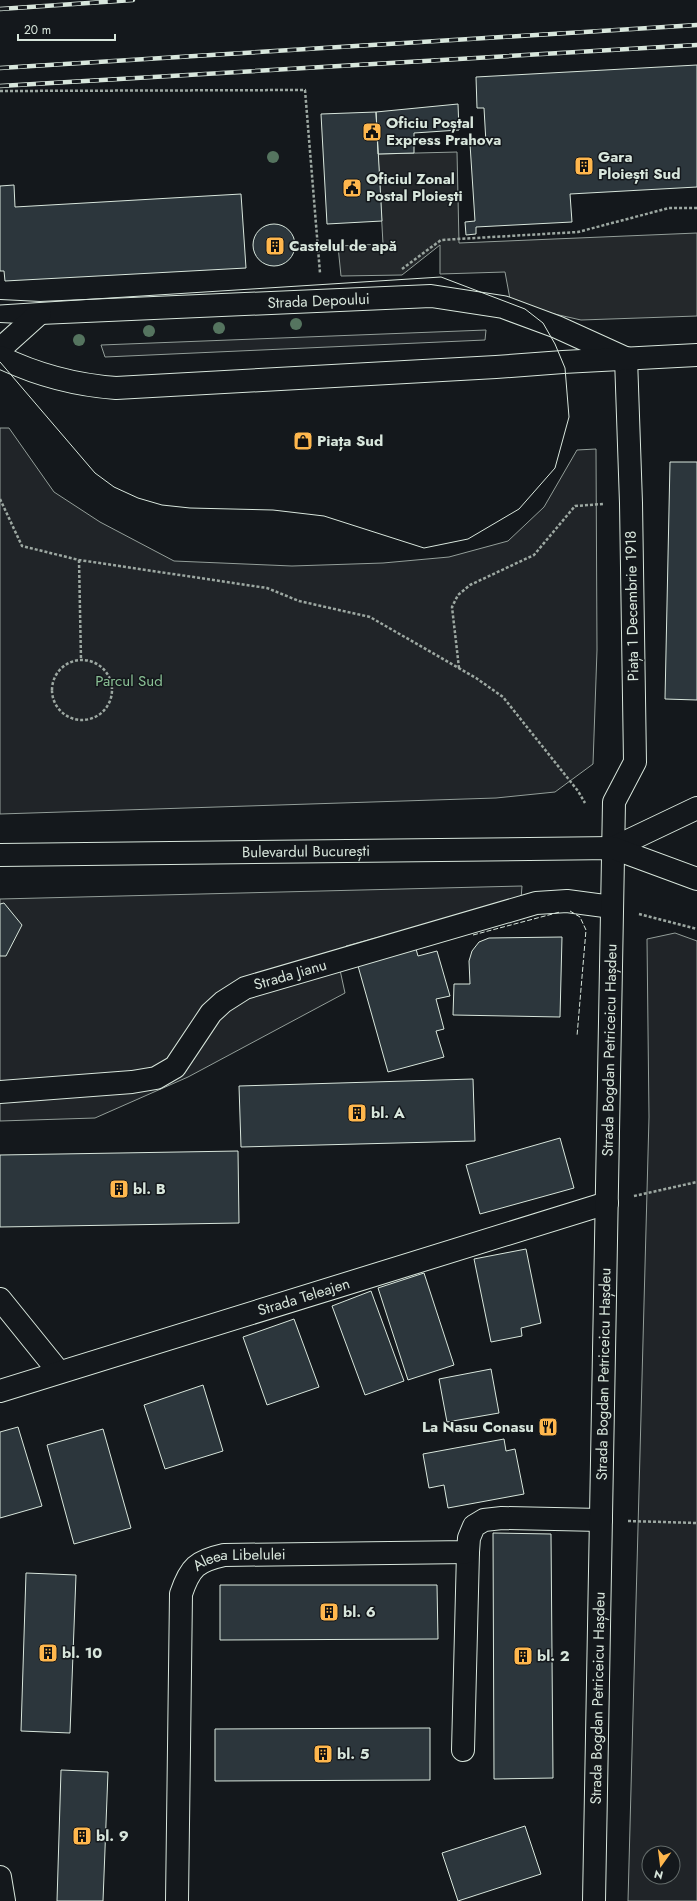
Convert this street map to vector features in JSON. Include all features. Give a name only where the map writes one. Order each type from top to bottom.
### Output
[{"type":"street","name":"Strada Depoului","points":[[0,310],[40,313],[431,296],[503,307],[557,327],[626,358]]},
{"type":"street","points":[[0,349],[40,313]]},
{"type":"street","name":"Strada Depoului","points":[[0,358],[17,366],[64,382],[116,388],[697,355]]},
{"type":"street","name":"Piața 1 Decembrie 1918","points":[[612,848],[614,802],[635,762],[631,503],[626,358]]},
{"type":"street","name":"Bulevardul București","points":[[612,848],[697,808]]},
{"type":"street","name":"Bulevardul București","points":[[0,854],[578,847],[612,848],[697,879]]},
{"type":"street","name":"Strada Bogdan Petriceicu Hașdeu","points":[[594,1901],[602,1520],[612,848]]},
{"type":"street","points":[[647,860],[697,894]]},
{"type":"street","name":"Strada Jianu","points":[[0,1092],[132,1082],[156,1078],[175,1067],[211,1013],[223,1002],[245,988],[536,902],[567,901],[612,907]]},
{"type":"street","name":"Strada Teleajen","points":[[0,1391],[607,1203]]},
{"type":"street","points":[[0,1299],[59,1372]]},
{"type":"street","points":[[464,1750],[468,1552],[469,1538],[474,1526],[484,1520],[502,1518],[602,1520]]},
{"type":"street","name":"Aleea Libelulei","points":[[177,1901],[181,1594],[186,1580],[194,1567],[208,1559],[224,1555],[468,1552]]},
{"type":"street","points":[[0,1877],[4,1901]]},
{"type":"path","points":[[0,91],[305,90],[320,273]]},
{"type":"path","points":[[401,269],[440,240],[578,232],[669,208],[697,208]]},
{"type":"path","points":[[0,500],[22,546],[78,560],[267,588],[299,601],[370,618],[459,669],[503,697],[578,791],[586,804]]},
{"type":"path","points":[[459,669],[452,607],[458,595],[470,585],[534,555],[575,506],[631,503]]},
{"type":"path","points":[[78,560],[81,660]]},
{"type":"path","points":[[81,660],[92,662],[100,667],[107,675],[111,685],[111,695],[108,704],[101,713],[93,718],[83,720],[74,719],[65,715],[58,709],[52,691],[53,682],[57,673],[64,666],[81,660]]},
{"type":"path","points":[[612,907],[697,929]]},
{"type":"path","points":[[607,1203],[697,1182]]},
{"type":"path","points":[[602,1520],[697,1523]]},
{"type":"green space","points":[[486,330],[485,340],[105,357],[101,345]]},
{"type":"green space","name":"Parcul Sud","points":[[0,428],[9,428],[54,492],[100,522],[174,561],[292,566],[383,563],[449,557],[508,541],[544,507],[577,450],[596,449],[597,650],[593,764],[555,792],[496,798],[0,814]]},
{"type":"green space","points":[[522,886],[521,899],[346,946],[340,970],[345,993],[188,1077],[95,1118],[0,1121],[0,899]]},
{"type":"green space","points":[[675,933],[697,941],[697,1901],[628,1901],[649,1117],[647,939]]},
{"type":"shaded area","points":[[457,152],[459,243],[697,233],[697,316],[581,320],[528,308],[510,299],[505,272],[440,274],[440,245],[402,275],[341,276],[338,246],[383,244],[378,154]]},
{"type":"building","name":"Gara Ploiești Sud","points":[[697,65],[697,187],[570,194],[572,222],[476,227],[476,234],[466,235],[465,222],[475,221],[470,144],[486,143],[484,108],[477,108],[476,77]]},
{"type":"building","points":[[458,104],[459,130],[414,133],[414,153],[378,154],[376,112]]},
{"type":"building","name":"Oficiul Zonal Postal Ploiești","points":[[376,112],[382,221],[327,224],[321,114]]},
{"type":"building","points":[[14,185],[15,207],[241,194],[246,268],[5,281],[4,271],[0,271],[0,186]]},
{"type":"building","name":"Castelul de apă","points":[[274,224],[289,230],[295,245],[289,260],[274,266],[259,260],[253,245],[259,230]]},
{"type":"building","points":[[670,462],[697,462],[697,700],[665,699]]},
{"type":"building","points":[[4,903],[22,925],[6,956],[0,956],[0,904]]},
{"type":"building","points":[[562,937],[560,1017],[453,1015],[454,984],[470,984],[469,961],[472,951],[479,942],[489,938]]},
{"type":"building","points":[[416,949],[418,956],[437,951],[450,996],[436,999],[444,1029],[436,1031],[444,1057],[388,1072],[358,966]]},
{"type":"building","name":"bl. A","points":[[473,1079],[475,1141],[241,1147],[239,1086]]},
{"type":"building","points":[[560,1138],[574,1188],[480,1214],[466,1165]]},
{"type":"building","name":"bl. B","points":[[238,1151],[239,1223],[0,1227],[0,1155]]},
{"type":"building","points":[[526,1249],[541,1323],[521,1328],[522,1336],[491,1342],[474,1259]]},
{"type":"building","points":[[424,1273],[454,1365],[408,1380],[378,1288]]},
{"type":"building","points":[[371,1291],[404,1381],[365,1395],[332,1306]]},
{"type":"building","points":[[294,1319],[319,1387],[267,1405],[243,1337]]},
{"type":"building","points":[[491,1369],[499,1413],[447,1422],[439,1379]]},
{"type":"building","points":[[203,1385],[223,1451],[165,1469],[144,1405]]},
{"type":"building","points":[[18,1427],[42,1506],[0,1518],[0,1432]]},
{"type":"building","points":[[103,1429],[131,1528],[74,1544],[47,1445]]},
{"type":"building","points":[[504,1439],[506,1451],[515,1449],[524,1494],[448,1508],[444,1485],[429,1488],[423,1454]]},
{"type":"building","name":"bl. 2","points":[[493,1533],[551,1534],[553,1778],[494,1779]]},
{"type":"building","name":"bl. 10","points":[[26,1573],[76,1575],[70,1733],[21,1731]]},
{"type":"building","name":"bl. 6","points":[[220,1585],[437,1585],[438,1639],[220,1640]]},
{"type":"building","name":"bl. 5","points":[[430,1728],[430,1780],[215,1781],[215,1729]]},
{"type":"building","name":"bl. 9","points":[[61,1770],[108,1772],[103,1901],[57,1901]]},
{"type":"building","points":[[525,1826],[541,1874],[458,1901],[442,1853]]},
{"type":"tram line","points":[[0,305],[441,277],[525,309],[543,323],[555,344],[565,368],[569,417],[555,468],[519,509],[468,539],[424,548],[324,516],[273,510],[190,508],[162,505],[138,498],[114,487],[95,473],[0,362]]},
{"type":"railway","points":[[0,9],[133,0]]},
{"type":"railway","points":[[0,68],[697,25]]},
{"type":"railway","points":[[0,86],[697,45]]},
{"type":"fence","points":[[570,911],[580,917],[586,930],[577,1036]]},
{"type":"fence","points":[[473,935],[560,912]]},
{"type":"place","name":"Oficiu Poștal Express Prahova","points":[[372,132]]},
{"type":"place","name":"Gara Ploiești Sud","points":[[584,166]]},
{"type":"place","name":"Oficiul Zonal Postal Ploiești","points":[[352,188]]},
{"type":"place","name":"Castelul de apă","points":[[275,246]]},
{"type":"place","name":"Piața Sud","points":[[303,441]]},
{"type":"place","name":"bl. A","points":[[357,1113]]},
{"type":"place","name":"bl. B","points":[[119,1189]]},
{"type":"place","name":"La Nasu Conasu","points":[[548,1427]]},
{"type":"place","name":"bl. 6","points":[[329,1612]]},
{"type":"place","name":"bl. 10","points":[[48,1653]]},
{"type":"place","name":"bl. 2","points":[[523,1656]]},
{"type":"place","name":"bl. 5","points":[[323,1754]]},
{"type":"place","name":"bl. 9","points":[[82,1836]]}]
